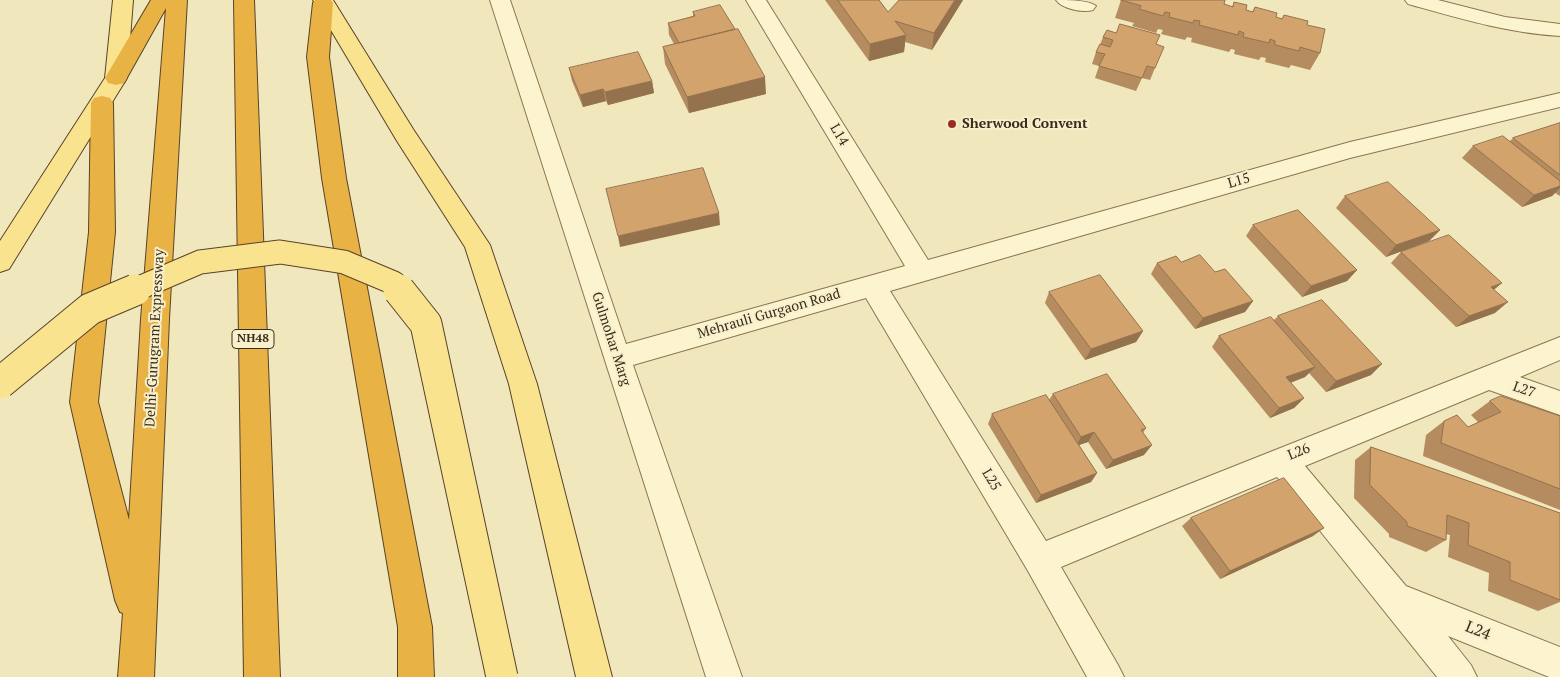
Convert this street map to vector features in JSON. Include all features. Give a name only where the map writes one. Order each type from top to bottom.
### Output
[{"type":"highway","points":[[116,78],[161,0]]},
{"type":"highway","name":"Delhi-Gurugram Expressway","points":[[136,677],[155,319],[178,0]]},
{"type":"highway","name":"NH48","points":[[244,0],[262,677]]},
{"type":"highway","points":[[323,1],[318,57],[334,178],[415,627],[416,677]]},
{"type":"highway","points":[[102,103],[102,232],[84,402],[139,630]]},
{"type":"main road","points":[[0,262],[116,78],[123,0]]},
{"type":"main road","points":[[323,1],[405,135],[477,245],[523,384],[594,677]]},
{"type":"main road","points":[[0,384],[90,309],[200,262],[280,252],[344,262],[394,283],[426,324],[502,677]]},
{"type":"street","name":"Gulmohar Marg","points":[[500,0],[724,677]]},
{"type":"street","name":"L14","points":[[756,0],[921,271]]},
{"type":"street","points":[[1066,0],[1086,6]]},
{"type":"street","points":[[1415,0],[1487,19],[1546,30],[1560,30]]},
{"type":"street","name":"L15","points":[[921,271],[1350,150],[1560,100]]},
{"type":"street","name":"Mehrauli Gurgaon Road","points":[[617,358],[921,271]]},
{"type":"street","name":"L25","points":[[872,285],[1040,560],[1106,677]]},
{"type":"street","name":"L26","points":[[1040,560],[1560,348]]},
{"type":"street","name":"L27","points":[[1487,377],[1560,403]]},
{"type":"street","points":[[1282,460],[1459,677]]},
{"type":"street","name":"L24","points":[[1396,598],[1560,664]]},
{"type":"building","points":[[838,0],[879,0],[888,12],[899,0],[955,0],[934,33],[895,21],[906,35],[870,44]]},
{"type":"building","points":[[1121,0],[1225,0],[1224,4],[1233,7],[1234,2],[1247,5],[1246,10],[1253,12],[1255,7],[1277,13],[1276,17],[1282,19],[1284,15],[1308,21],[1307,25],[1325,29],[1320,53],[1300,47],[1299,51],[1275,45],[1275,41],[1270,39],[1269,43],[1243,37],[1244,33],[1239,31],[1238,35],[1199,25],[1200,21],[1194,20],[1193,23],[1169,17],[1170,13],[1165,12],[1163,16],[1139,9],[1141,6]]},
{"type":"building","points":[[720,5],[735,29],[679,43],[668,23],[695,16],[693,12]]},
{"type":"building","points":[[1120,24],[1160,35],[1156,44],[1164,47],[1155,68],[1147,66],[1142,78],[1099,66],[1105,54],[1096,52],[1100,44],[1110,47],[1113,40],[1103,37],[1107,30],[1116,33]]},
{"type":"building","points":[[738,29],[765,77],[687,97],[663,47]]},
{"type":"building","points":[[638,52],[652,81],[605,92],[603,89],[580,95],[569,68]]},
{"type":"building","points":[[1560,123],[1560,175],[1513,138]]},
{"type":"building","points":[[1503,136],[1560,181],[1560,186],[1534,195],[1473,146]]},
{"type":"building","points":[[703,168],[719,213],[618,236],[606,189]]},
{"type":"building","points":[[1388,182],[1440,230],[1396,245],[1345,196]]},
{"type":"building","points":[[1298,210],[1357,270],[1311,286],[1253,225]]},
{"type":"building","points":[[1449,235],[1502,283],[1491,287],[1508,302],[1469,316],[1401,252]]},
{"type":"building","points":[[1200,255],[1215,272],[1225,269],[1253,301],[1203,318],[1157,263],[1176,256],[1181,262]]},
{"type":"building","points":[[1100,275],[1143,331],[1091,349],[1049,292]]},
{"type":"building","points":[[1322,300],[1382,364],[1336,381],[1278,316]]},
{"type":"building","points":[[1271,317],[1315,367],[1286,377],[1304,398],[1279,408],[1219,336]]},
{"type":"building","points":[[1107,374],[1146,428],[1141,430],[1152,445],[1113,460],[1094,432],[1081,437],[1053,394]]},
{"type":"building","points":[[1046,395],[1097,473],[1041,495],[992,414]]},
{"type":"building","points":[[1501,396],[1560,416],[1560,489],[1441,443],[1444,421],[1457,415],[1468,427],[1501,412],[1490,401]]},
{"type":"building","points":[[1371,447],[1560,513],[1560,600],[1510,580],[1510,562],[1468,545],[1469,523],[1447,515],[1446,540],[1407,526],[1407,522],[1370,485]]},
{"type":"building","points":[[1284,478],[1324,528],[1230,571],[1191,518]]},
{"type":"place","name":"Sherwood Convent","points":[[952,124]]}]
